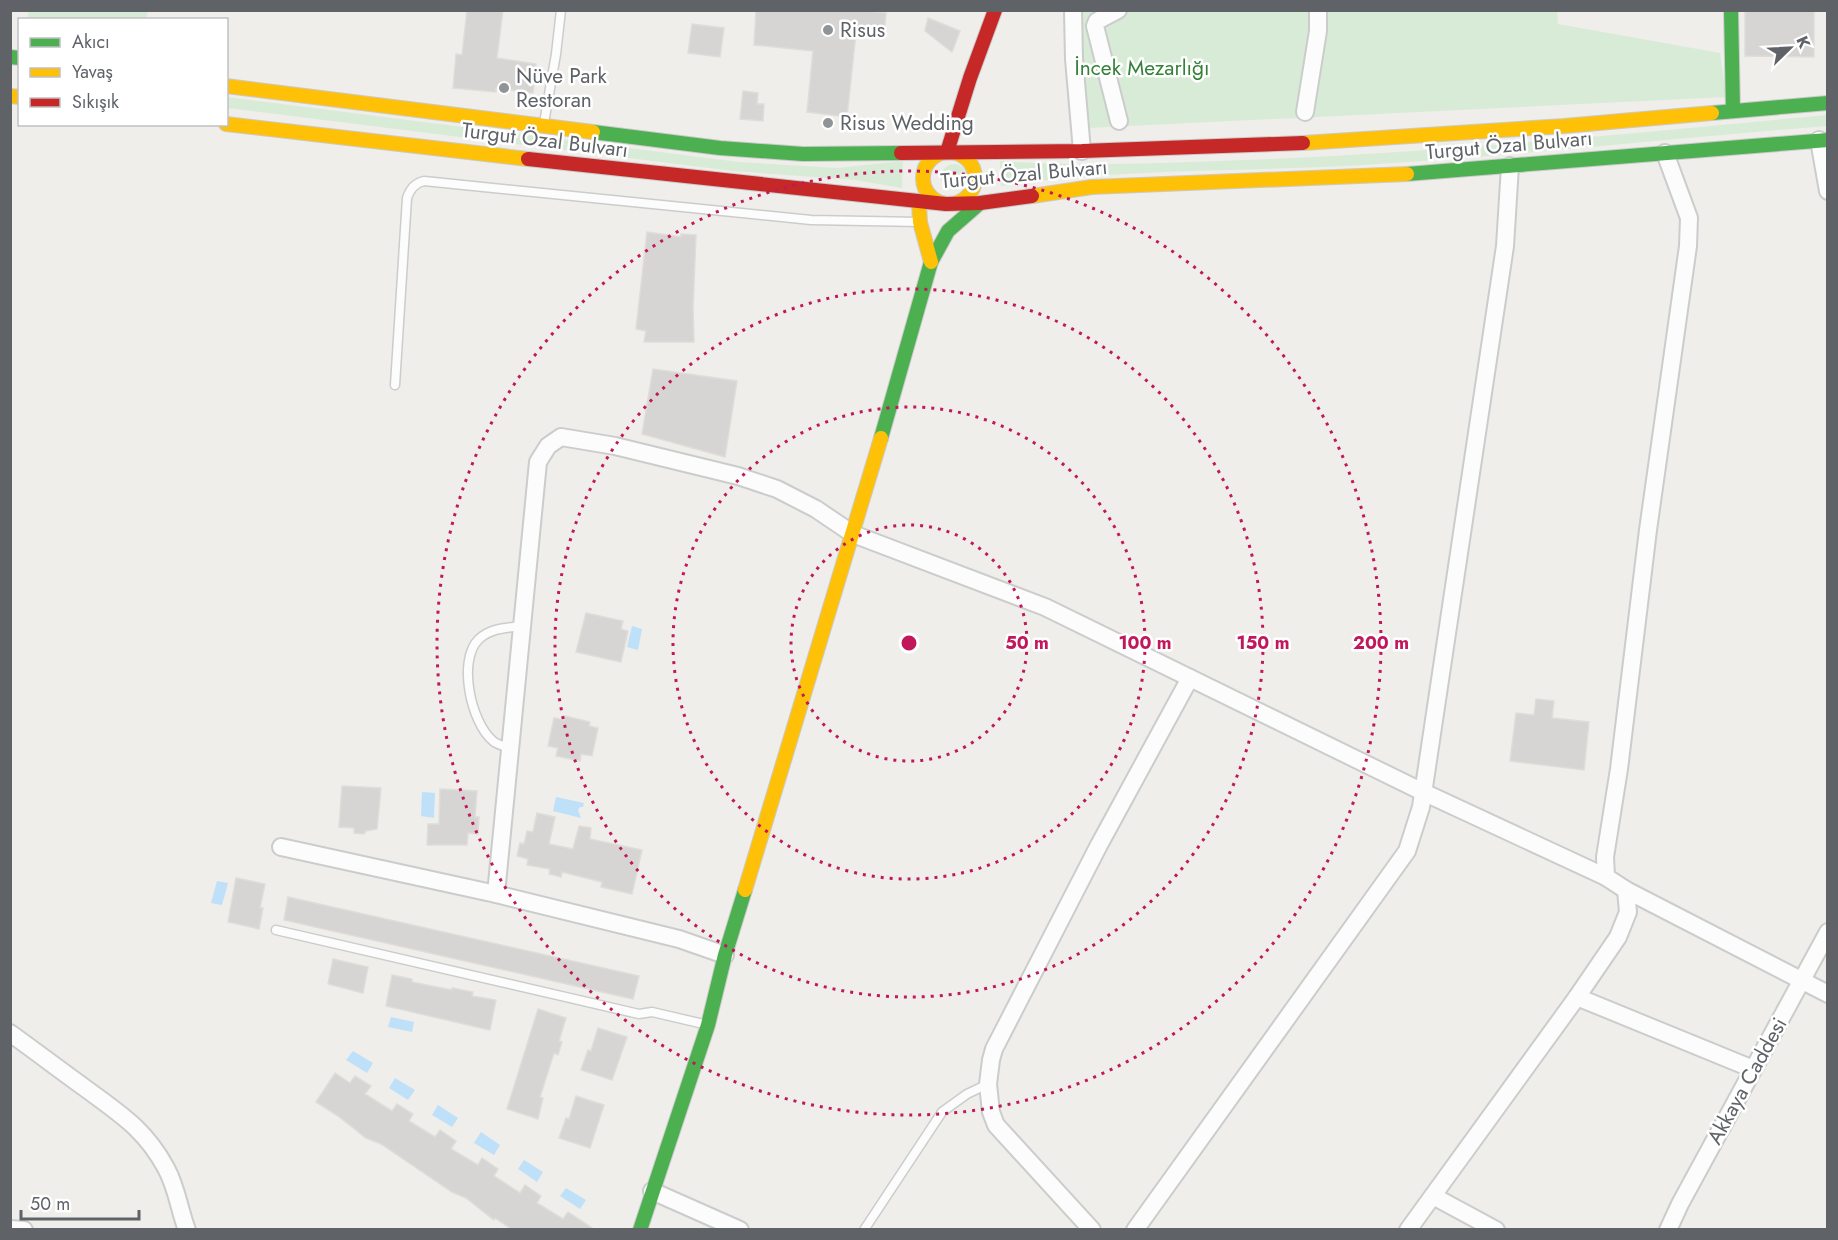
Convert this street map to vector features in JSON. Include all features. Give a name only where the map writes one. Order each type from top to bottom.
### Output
[{"type":"main road","points":[[946,152],[973,68],[995,10]]},
{"type":"main road","points":[[1731,10],[1733,111]]},
{"type":"main road","name":"Turgut Özal Bulvarı","points":[[228,86],[767,152],[859,154],[1082,152],[1335,142],[1564,126],[1827,103]]},
{"type":"main road","name":"Turgut Özal Bulvarı","points":[[228,124],[919,203],[946,204],[980,203],[1092,187],[1316,179],[1510,166],[1823,140]]},
{"type":"main road","points":[[946,152],[955,153],[969,162],[975,177],[970,194],[955,204],[946,204],[930,197],[923,182],[926,165],[931,159],[946,152]]},
{"type":"main road","points":[[919,203],[920,222],[931,262]]},
{"type":"main road","points":[[640,1230],[708,1025],[725,955],[853,534],[931,262],[948,231],[980,203]]},
{"type":"street","points":[[1073,10],[1074,59],[1082,152]]},
{"type":"street","points":[[1118,10],[1097,21],[1095,26],[1119,121]]},
{"type":"street","points":[[1305,112],[1318,31],[1318,10]]},
{"type":"street","points":[[1823,140],[1827,190]]},
{"type":"street","points":[[1606,878],[1605,857],[1619,770],[1648,530],[1688,246],[1689,218],[1665,153]]},
{"type":"street","points":[[1135,1230],[1407,851],[1421,807],[1505,246],[1510,166]]},
{"type":"street","points":[[496,894],[538,462],[548,446],[561,437],[615,446],[758,482],[777,489],[816,509],[853,534],[1045,607],[1423,792],[1606,878],[1827,994]]},
{"type":"street","points":[[1092,1230],[996,1125],[991,1112],[988,1084],[991,1060],[1004,1029],[1094,855],[1190,678]]},
{"type":"street","points":[[281,847],[496,894],[679,939],[725,955]]},
{"type":"street","points":[[1408,1230],[1618,938],[1628,912],[1626,890]]},
{"type":"street","name":"Akkaya Caddesi","points":[[1668,1230],[1827,932]]},
{"type":"street","points":[[1577,997],[1753,1070]]},
{"type":"street","points":[[10,1033],[116,1109],[146,1138],[171,1179],[188,1230]]},
{"type":"street","points":[[652,1191],[740,1230]]},
{"type":"street","points":[[1433,1196],[1496,1230]]},
{"type":"street","points":[[10,1229],[24,1230]]},
{"type":"lane","points":[[543,126],[556,54],[561,10]]},
{"type":"lane","points":[[395,385],[407,198],[411,188],[419,182],[811,220],[920,222]]},
{"type":"lane","points":[[510,748],[494,742],[477,717],[468,688],[470,650],[480,639],[495,629],[522,626]]},
{"type":"lane","points":[[276,930],[639,1014],[652,1012],[708,1025]]},
{"type":"lane","points":[[864,1230],[942,1113],[967,1094],[988,1084]]},
{"type":"green space","points":[[29,10],[148,11],[146,18],[27,18]]},
{"type":"green space","name":"İncek Mezarlığı","points":[[1080,11],[1557,11],[1558,24],[1720,53],[1726,97],[1088,128]]},
{"type":"green space","points":[[228,97],[739,162],[837,168],[903,161],[902,188],[855,180],[733,171],[228,108]]},
{"type":"green space","points":[[1827,115],[1827,126],[1537,152],[1363,165],[1136,173],[1001,186],[1000,161],[1122,164],[1390,153]]},
{"type":"green space","points":[[954,164],[963,168],[967,177],[963,186],[954,190],[945,186],[941,177],[945,168]]},
{"type":"water","points":[[632,626],[642,629],[638,650],[627,647]]},
{"type":"water","points":[[422,792],[435,793],[434,818],[421,816]]},
{"type":"water","points":[[556,797],[584,803],[583,807],[578,810],[581,818],[553,811]]},
{"type":"water","points":[[217,881],[228,883],[222,905],[211,903]]},
{"type":"water","points":[[391,1017],[414,1022],[412,1032],[388,1027]]},
{"type":"water","points":[[353,1051],[373,1063],[367,1073],[346,1060]]},
{"type":"water","points":[[395,1078],[415,1090],[408,1100],[389,1088]]},
{"type":"water","points":[[438,1105],[458,1118],[452,1127],[432,1115]]},
{"type":"water","points":[[481,1132],[500,1145],[494,1155],[474,1143]]},
{"type":"water","points":[[524,1160],[543,1172],[537,1182],[518,1169]]},
{"type":"water","points":[[566,1188],[586,1200],[580,1209],[560,1196]]},
{"type":"building","points":[[467,10],[503,10],[497,58],[536,64],[533,93],[496,88],[496,92],[453,88],[456,54],[462,55]]},
{"type":"building","points":[[756,10],[856,10],[886,13],[884,35],[856,33],[847,117],[807,112],[813,51],[754,45]]},
{"type":"building","points":[[1745,10],[1814,10],[1814,57],[1745,56]]},
{"type":"building","points":[[928,18],[960,31],[952,52],[925,31]]},
{"type":"building","points":[[692,24],[724,28],[720,57],[688,53]]},
{"type":"building","points":[[743,91],[758,93],[757,104],[764,104],[763,121],[740,119]]},
{"type":"building","points":[[647,232],[681,237],[681,234],[696,235],[694,342],[644,342],[646,331],[636,329]]},
{"type":"building","points":[[653,369],[737,381],[725,457],[642,434]]},
{"type":"building","points":[[586,613],[623,621],[621,629],[628,631],[621,662],[576,652]]},
{"type":"building","points":[[1536,699],[1554,701],[1552,718],[1589,722],[1584,770],[1510,761],[1516,713],[1534,715]]},
{"type":"building","points":[[565,716],[590,722],[589,726],[598,728],[592,756],[581,754],[580,761],[556,756],[558,748],[548,746],[554,718],[564,720]]},
{"type":"building","points":[[342,786],[381,788],[377,829],[366,831],[364,834],[354,833],[354,828],[339,827]]},
{"type":"building","points":[[440,789],[477,791],[475,817],[479,817],[478,834],[468,833],[467,845],[427,845],[428,824],[439,824]]},
{"type":"building","points":[[537,813],[555,817],[549,844],[573,849],[579,826],[591,828],[590,839],[642,850],[632,894],[601,887],[602,882],[562,872],[561,877],[549,874],[550,869],[527,865],[528,859],[517,856],[520,843],[524,844],[527,831],[533,832]]},
{"type":"building","points":[[236,878],[265,884],[259,929],[228,922]]},
{"type":"building","points":[[288,897],[639,976],[633,999],[284,920]]},
{"type":"building","points":[[333,959],[368,967],[363,993],[328,984]]},
{"type":"building","points":[[392,975],[412,979],[412,982],[473,992],[472,996],[496,1000],[490,1030],[386,1006]]},
{"type":"building","points":[[538,1009],[566,1018],[559,1041],[562,1042],[558,1055],[554,1053],[540,1097],[543,1098],[538,1119],[507,1109]]},
{"type":"building","points":[[598,1028],[627,1037],[612,1080],[581,1070],[588,1050],[591,1051]]},
{"type":"building","points":[[335,1073],[350,1083],[355,1076],[371,1086],[365,1094],[392,1111],[397,1104],[413,1114],[409,1121],[435,1137],[440,1130],[456,1141],[451,1149],[478,1165],[482,1158],[498,1169],[494,1176],[520,1193],[525,1185],[541,1196],[537,1203],[563,1219],[568,1212],[595,1230],[513,1230],[495,1218],[494,1220],[466,1198],[452,1192],[381,1144],[366,1138],[316,1102]]},
{"type":"building","points":[[576,1096],[604,1105],[590,1148],[559,1138],[566,1118],[569,1119]]},
{"type":"traffic: fast","points":[[1731,10],[1733,111]]},
{"type":"traffic: fast","points":[[10,57],[18,58]]},
{"type":"traffic: fast","points":[[1712,113],[1828,103]]},
{"type":"traffic: fast","points":[[593,132],[720,148],[803,154],[901,153]]},
{"type":"traffic: fast","points":[[1407,174],[1828,140]]},
{"type":"traffic: fast","points":[[881,438],[931,262],[948,231],[980,203]]},
{"type":"traffic: fast","points":[[640,1230],[708,1025],[725,955],[745,890]]},
{"type":"traffic: slow","points":[[228,86],[593,132]]},
{"type":"traffic: slow","points":[[10,96],[18,97]]},
{"type":"traffic: slow","points":[[1303,143],[1564,126],[1712,113]]},
{"type":"traffic: slow","points":[[228,124],[528,159]]},
{"type":"traffic: slow","points":[[949,152],[959,154],[967,160],[973,168],[975,178],[973,188],[967,196],[959,202],[949,204],[939,202],[931,196],[925,188],[923,178],[925,168],[931,160],[939,154],[949,152]]},
{"type":"traffic: slow","points":[[1032,196],[1092,187],[1407,174]]},
{"type":"traffic: slow","points":[[919,203],[920,222],[931,262]]},
{"type":"traffic: slow","points":[[745,890],[881,438]]},
{"type":"traffic: jam","points":[[947,152],[970,78],[995,10]]},
{"type":"traffic: jam","points":[[901,153],[1082,151],[1303,143]]},
{"type":"traffic: jam","points":[[528,159],[946,204],[980,203],[1032,196]]},
{"type":"place","name":"Risus","points":[[828,30]]},
{"type":"place","name":"Nüve Park Restoran","points":[[504,88]]},
{"type":"place","name":"Risus Wedding","points":[[828,123]]}]
